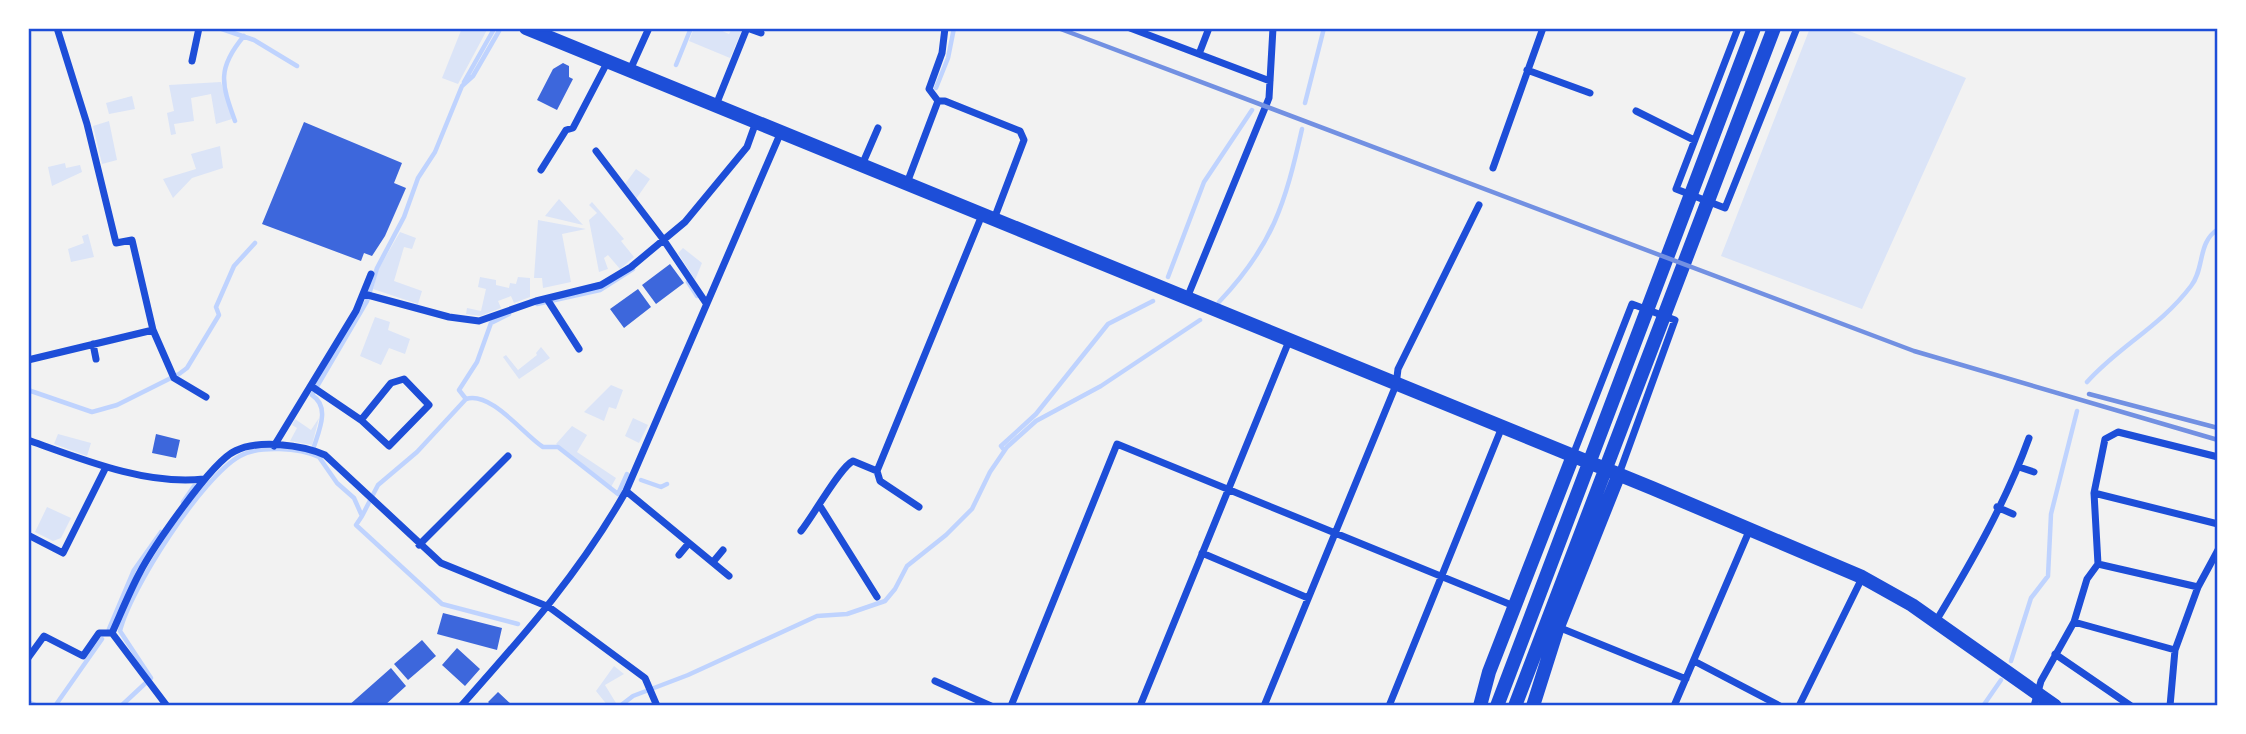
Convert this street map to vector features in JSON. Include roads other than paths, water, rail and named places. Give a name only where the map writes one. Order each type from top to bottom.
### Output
[{"type":"main road","points":[[526,28],[1619,474],[1862,577],[1936,622],[2036,700],[2055,706]]},
{"type":"main road","points":[[1497,706],[1754,28]]},
{"type":"main road","points":[[1515,706],[1774,28]]},
{"type":"main road","points":[[1480,706],[1514,606],[1573,456]]},
{"type":"main road","points":[[1532,706],[1558,627],[1619,474]]},
{"type":"street","points":[[57,28],[87,124],[116,243],[132,240],[153,330],[173,378],[206,397]]},
{"type":"street","points":[[192,61],[199,28]]},
{"type":"street","points":[[630,69],[649,28]]},
{"type":"street","points":[[716,106],[747,28],[761,33]]},
{"type":"street","points":[[938,101],[929,89],[942,53],[945,28]]},
{"type":"street","points":[[1130,28],[1270,81]]},
{"type":"street","points":[[1199,54],[1209,28]]},
{"type":"street","points":[[1187,298],[1266,106],[1273,28]]},
{"type":"street","points":[[1493,168],[1543,28]]},
{"type":"street","points":[[1738,28],[1676,189],[1726,208],[1797,28]]},
{"type":"street","points":[[194,50],[205,52]]},
{"type":"street","points":[[541,170],[566,130],[573,128],[608,61]]},
{"type":"street","points":[[1527,70],[1590,93]]},
{"type":"street","points":[[907,183],[938,101]]},
{"type":"street","points":[[919,507],[880,481],[877,471],[1024,140],[1020,131],[945,101],[938,101]]},
{"type":"street","points":[[1636,111],[1694,140]]},
{"type":"street","points":[[364,294],[449,317],[479,321],[601,285],[625,271],[685,222],[747,146],[756,122]]},
{"type":"street","points":[[862,165],[878,128]]},
{"type":"street","points":[[461,706],[549,607],[603,534],[626,491],[781,132]]},
{"type":"street","points":[[596,151],[663,239],[706,303]]},
{"type":"street","points":[[1264,706],[1396,385],[1398,369],[1479,205]]},
{"type":"street","points":[[274,446],[364,294],[371,274]]},
{"type":"street","points":[[547,299],[579,349]]},
{"type":"street","points":[[1573,456],[1632,304],[1675,320],[1619,474]]},
{"type":"street","points":[[28,360],[153,330]]},
{"type":"street","points":[[1140,706],[1289,341]]},
{"type":"street","points":[[93,344],[96,359]]},
{"type":"street","points":[[311,386],[361,419],[388,446],[429,405],[404,379],[391,383],[361,419]]},
{"type":"street","points":[[1389,706],[1502,427]]},
{"type":"street","points":[[2036,700],[2055,654],[2074,622],[2087,579],[2098,564],[2094,493],[2105,439],[2118,432],[2218,457]]},
{"type":"street","points":[[1936,622],[1967,570],[2019,467],[2029,438]]},
{"type":"street","points":[[28,440],[106,467],[171,479],[204,480]]},
{"type":"street","points":[[1011,706],[1116,443],[1514,606]]},
{"type":"street","points":[[112,633],[140,572],[204,480],[234,451],[274,446],[312,449],[325,455],[441,563],[549,607],[645,678],[657,706]]},
{"type":"street","points":[[419,545],[508,456]]},
{"type":"street","points":[[801,531],[821,506],[843,465],[853,461],[877,471]]},
{"type":"street","points":[[28,535],[64,553],[106,467]]},
{"type":"street","points":[[2019,467],[2034,472]]},
{"type":"street","points":[[626,491],[729,576]]},
{"type":"street","points":[[2094,493],[2218,524]]},
{"type":"street","points":[[821,506],[877,597]]},
{"type":"street","points":[[1997,507],[2013,514]]},
{"type":"street","points":[[1674,706],[1750,529]]},
{"type":"street","points":[[679,555],[690,543]]},
{"type":"street","points":[[713,562],[723,550]]},
{"type":"street","points":[[2170,706],[2175,650],[2198,587],[2218,550]]},
{"type":"street","points":[[1202,553],[1308,598]]},
{"type":"street","points":[[2098,564],[2198,587]]},
{"type":"street","points":[[1799,706],[1862,577]]},
{"type":"street","points":[[2074,622],[2175,650]]},
{"type":"street","points":[[1558,627],[1686,680]]},
{"type":"street","points":[[28,658],[44,636],[83,656],[99,633],[112,633]]},
{"type":"street","points":[[112,633],[167,706]]},
{"type":"street","points":[[2055,654],[2132,706]]},
{"type":"street","points":[[1694,661],[1780,706]]},
{"type":"street","points":[[935,681],[991,706]]},
{"type":"waterway","points":[[219,28],[254,40],[297,66]]},
{"type":"waterway","points":[[676,65],[691,28]]},
{"type":"waterway","points":[[936,88],[948,58],[954,28]]},
{"type":"waterway","points":[[1305,103],[1324,28]]},
{"type":"waterway","points":[[464,82],[494,29]]},
{"type":"waterway","points":[[312,453],[322,414],[318,400],[312,395],[367,301],[377,268],[404,217],[418,178],[435,152],[462,86],[473,76],[499,31]]},
{"type":"waterway","points":[[235,121],[224,76],[229,57],[244,36]]},
{"type":"waterway","points":[[1168,277],[1204,182],[1252,110]]},
{"type":"waterway","points":[[1219,302],[1265,242],[1283,202],[1302,129]]},
{"type":"waterway","points":[[2087,382],[2153,325],[2191,286],[2207,241],[2218,229]]},
{"type":"waterway","points":[[28,390],[92,412],[117,405],[179,374],[187,368],[219,315],[216,307],[234,266],[255,243]]},
{"type":"waterway","points":[[537,304],[600,290],[633,269]]},
{"type":"waterway","points":[[688,282],[697,296]]},
{"type":"waterway","points":[[1004,450],[1001,446],[1036,414],[1108,324],[1153,301]]},
{"type":"waterway","points":[[466,399],[459,390],[477,362],[491,323],[509,314]]},
{"type":"waterway","points":[[620,706],[633,696],[688,675],[817,616],[847,614],[885,601],[907,566],[946,535],[972,509],[990,472],[1007,447],[1036,421],[1101,386],[1200,320]]},
{"type":"waterway","points":[[121,706],[151,678],[120,631],[126,612],[152,563],[188,510],[224,468],[240,456],[258,450],[279,449],[319,457],[337,483],[354,498],[362,516],[378,485],[417,452],[466,399],[476,398],[496,407],[543,447],[558,447],[618,494],[627,474]]},
{"type":"waterway","points":[[2011,661],[2031,598],[2048,576],[2051,514],[2077,411]]},
{"type":"waterway","points":[[641,480],[661,487],[667,484]]},
{"type":"waterway","points":[[183,502],[194,486]]},
{"type":"waterway","points":[[362,516],[356,525],[442,604],[518,624]]},
{"type":"waterway","points":[[109,629],[134,570],[161,532]]},
{"type":"waterway","points":[[55,706],[102,639]]},
{"type":"waterway","points":[[1983,706],[2001,680]]},
{"type":"waterway","points":[[28,702],[38,706]]},
{"type":"railway","points":[[1058,28],[1914,351],[2218,440]]},
{"type":"railway","points":[[2089,394],[2218,428]]}]
